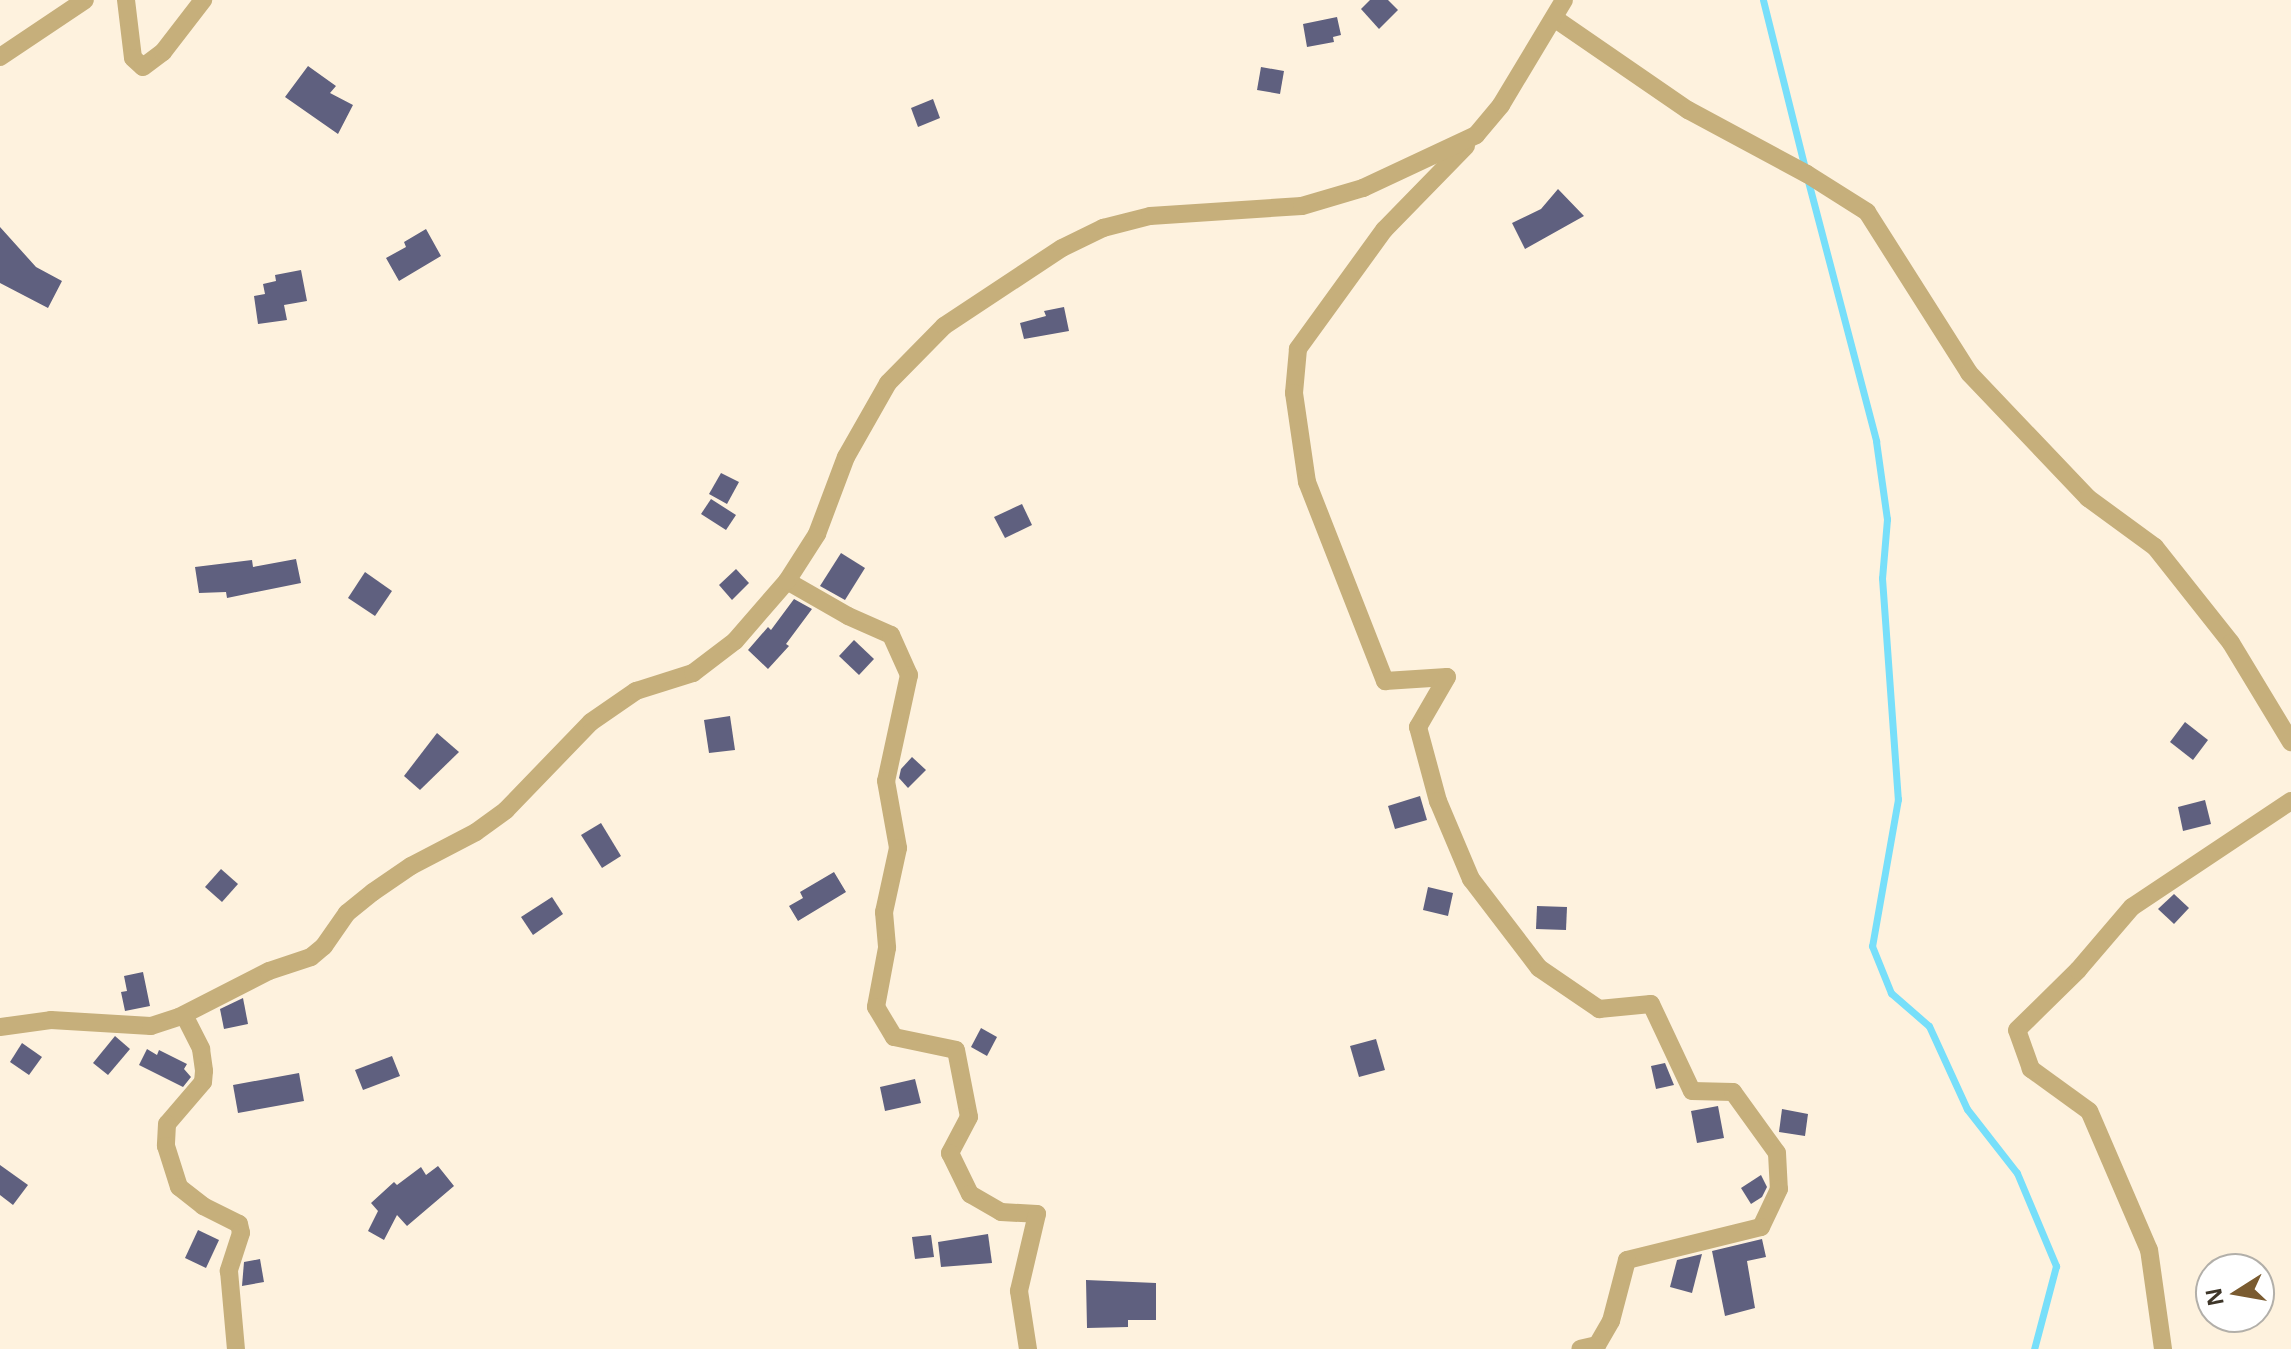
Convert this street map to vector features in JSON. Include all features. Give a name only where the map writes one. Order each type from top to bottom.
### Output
[{"type":"street","points":[[0,57],[85,0]]},
{"type":"street","points":[[126,0],[133,58],[143,67],[163,52],[203,0]]},
{"type":"street","points":[[1564,0],[1501,105],[1384,230],[1298,349],[1294,393],[1307,482],[1385,681],[1447,677],[1418,727],[1438,801],[1471,879],[1539,968],[1599,1009],[1651,1004],[1692,1091],[1733,1092],[1777,1153],[1779,1189],[1761,1227],[1627,1260],[1611,1321],[1597,1345],[1580,1349]]},
{"type":"street","points":[[1554,18],[1688,110],[1807,174],[1867,212],[1969,373],[2088,498],[2155,547],[2231,643],[2291,742]]},
{"type":"street","points":[[0,1027],[51,1020],[151,1026],[184,1015],[223,992],[311,957],[324,946],[347,913],[373,892],[506,810],[591,722],[636,691],[693,673],[735,641],[787,581],[817,534],[846,457],[888,383],[944,326],[1062,248],[1103,228],[1150,216],[1302,206],[1363,188],[1476,135]]},
{"type":"street","points":[[787,581],[848,616],[891,635],[909,675],[886,781],[898,848],[884,912],[887,948],[876,1007],[894,1037],[956,1050],[969,1117],[950,1153],[970,1194],[1001,1212],[1037,1214],[1019,1291],[1028,1349]]},
{"type":"street","points":[[2163,1349],[2149,1250],[2089,1111],[2031,1069],[2017,1030],[2078,970],[2132,907],[2291,801]]},
{"type":"street","points":[[184,1015],[201,1049],[203,1082],[167,1124],[166,1146],[179,1187],[203,1206],[239,1224],[241,1233],[229,1271],[236,1349]]},
{"type":"building","points":[[1370,0],[1388,0],[1398,10],[1379,29],[1361,9]]},
{"type":"building","points":[[1337,17],[1341,35],[1333,37],[1334,42],[1307,47],[1303,24]]},
{"type":"building","points":[[308,66],[336,86],[330,93],[353,105],[338,134],[285,97]]},
{"type":"building","points":[[1261,67],[1284,71],[1280,94],[1257,90]]},
{"type":"building","points":[[933,99],[940,118],[918,127],[911,108]]},
{"type":"building","points":[[1558,189],[1584,216],[1525,249],[1512,223],[1541,209]]},
{"type":"building","points":[[0,227],[36,267],[62,281],[48,308],[0,283]]},
{"type":"building","points":[[426,229],[441,256],[399,281],[386,258],[406,247],[404,242]]},
{"type":"building","points":[[301,270],[307,301],[284,305],[287,320],[258,324],[254,296],[265,294],[263,284],[276,281],[275,275]]},
{"type":"building","points":[[1064,307],[1069,331],[1024,339],[1020,323],[1046,316],[1044,311]]},
{"type":"building","points":[[721,473],[739,482],[727,504],[709,494]]},
{"type":"building","points":[[711,499],[736,515],[726,530],[701,514]]},
{"type":"building","points":[[1022,504],[1032,525],[1005,538],[994,517]]},
{"type":"building","points":[[841,553],[865,568],[845,600],[820,586]]},
{"type":"building","points":[[296,559],[301,583],[227,598],[226,592],[199,593],[195,567],[252,560],[253,567]]},
{"type":"building","points":[[736,569],[749,583],[732,600],[719,585]]},
{"type":"building","points":[[365,572],[392,591],[375,616],[348,598]]},
{"type":"building","points":[[794,599],[812,609],[786,644],[789,646],[768,669],[748,650],[768,627],[771,630]]},
{"type":"building","points":[[854,640],[874,659],[859,675],[839,656]]},
{"type":"building","points":[[730,716],[735,750],[709,753],[704,720]]},
{"type":"building","points":[[2185,722],[2208,740],[2193,760],[2170,742]]},
{"type":"building","points":[[437,733],[459,752],[420,790],[404,776]]},
{"type":"building","points":[[912,757],[926,770],[908,788],[899,778],[901,769]]},
{"type":"building","points":[[1420,796],[1427,820],[1395,829],[1388,806]]},
{"type":"building","points":[[2205,800],[2211,824],[2183,831],[2178,807]]},
{"type":"building","points":[[601,823],[621,856],[602,868],[581,835]]},
{"type":"building","points":[[221,869],[238,884],[222,902],[205,887]]},
{"type":"building","points":[[834,872],[846,892],[798,921],[789,906],[803,898],[800,892]]},
{"type":"building","points":[[1428,887],[1453,893],[1448,916],[1423,910]]},
{"type":"building","points":[[2174,894],[2189,908],[2174,924],[2158,909]]},
{"type":"building","points":[[552,897],[563,914],[533,935],[521,917]]},
{"type":"building","points":[[1537,906],[1567,907],[1566,930],[1536,929]]},
{"type":"building","points":[[143,972],[150,1006],[125,1011],[121,992],[127,991],[124,976]]},
{"type":"building","points":[[243,998],[248,1024],[224,1029],[220,1009]]},
{"type":"building","points":[[981,1028],[997,1037],[987,1056],[971,1047]]},
{"type":"building","points":[[115,1036],[130,1049],[108,1075],[93,1063]]},
{"type":"building","points":[[1376,1039],[1385,1070],[1359,1077],[1350,1046]]},
{"type":"building","points":[[22,1043],[42,1057],[29,1075],[10,1062]]},
{"type":"building","points":[[147,1049],[157,1055],[159,1050],[187,1064],[184,1069],[191,1077],[183,1087],[139,1065]]},
{"type":"building","points":[[392,1056],[400,1076],[363,1090],[355,1070]]},
{"type":"building","points":[[1665,1063],[1674,1085],[1656,1089],[1651,1066]]},
{"type":"building","points":[[299,1073],[304,1101],[238,1113],[233,1085]]},
{"type":"building","points":[[915,1079],[921,1103],[885,1111],[880,1087]]},
{"type":"building","points":[[1718,1106],[1724,1138],[1697,1143],[1691,1111]]},
{"type":"building","points":[[1782,1109],[1808,1114],[1805,1136],[1779,1132]]},
{"type":"building","points":[[0,1165],[28,1185],[13,1205],[0,1195]]},
{"type":"building","points":[[438,1166],[454,1186],[407,1226],[397,1215],[384,1240],[368,1231],[378,1211],[371,1203],[394,1182],[397,1185],[421,1167],[426,1175]]},
{"type":"building","points":[[1761,1175],[1767,1187],[1762,1197],[1751,1204],[1741,1188]]},
{"type":"building","points":[[198,1230],[219,1240],[206,1268],[185,1258]]},
{"type":"building","points":[[988,1234],[992,1263],[941,1267],[938,1242]]},
{"type":"building","points":[[931,1235],[934,1257],[915,1259],[912,1237]]},
{"type":"building","points":[[1762,1239],[1766,1257],[1747,1261],[1755,1308],[1725,1316],[1712,1251]]},
{"type":"building","points":[[1702,1254],[1692,1293],[1670,1287],[1677,1260]]},
{"type":"building","points":[[260,1259],[264,1282],[242,1286],[244,1262]]},
{"type":"building","points":[[1086,1280],[1156,1283],[1156,1320],[1128,1320],[1128,1327],[1087,1328]]},
{"type":"waterway","points":[[1763,0],[1805,169]]},
{"type":"waterway","points":[[1808,181],[1876,441],[1887,519],[1882,578],[1898,799],[1872,946],[1891,993],[1929,1026],[1967,1109],[2017,1173],[2056,1266],[2034,1349]]}]
